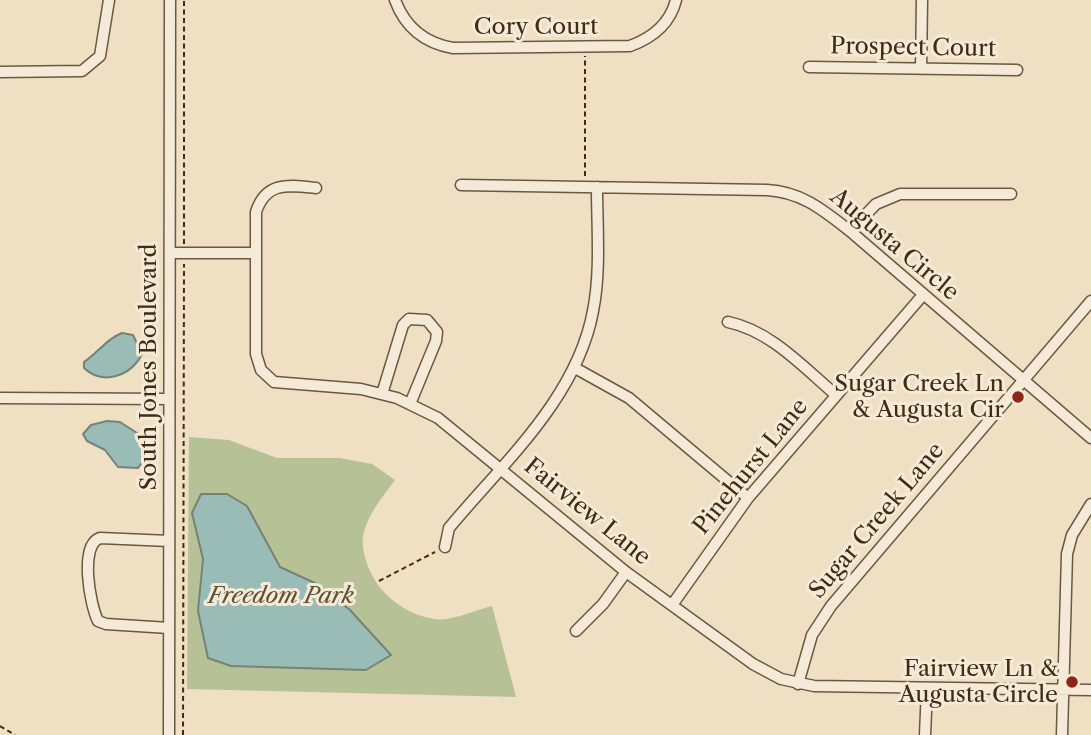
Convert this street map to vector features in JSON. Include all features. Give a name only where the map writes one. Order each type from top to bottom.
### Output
[{"type":"street","points":[[0,72],[82,71],[100,56],[109,0]]},
{"type":"street","name":"South Jones Boulevard","points":[[169,735],[170,0]]},
{"type":"street","name":"Cory Court","points":[[395,0],[413,30],[442,46],[585,48],[619,48],[642,41],[662,27],[676,0]]},
{"type":"street","points":[[921,69],[922,0]]},
{"type":"street","name":"Prospect Court","points":[[809,67],[1017,70]]},
{"type":"street","name":"Fairview Lane","points":[[316,188],[286,185],[270,190],[264,195],[256,212],[256,354],[266,377],[283,385],[341,387],[382,394],[410,404],[452,428],[626,572],[767,674],[798,684],[1091,690]]},
{"type":"street","name":"Augusta Circle","points":[[461,185],[778,191],[815,204],[1091,438]]},
{"type":"street","points":[[445,547],[449,528],[551,406],[575,368],[590,327],[596,288],[597,187]]},
{"type":"street","points":[[850,231],[876,204],[900,194],[1011,194]]},
{"type":"street","points":[[170,253],[256,253]]},
{"type":"street","name":"Pinehurst Lane","points":[[672,605],[748,498],[922,296]]},
{"type":"street","name":"Sugar Creek Lane","points":[[798,684],[805,651],[820,621],[1091,301]]},
{"type":"street","points":[[382,394],[403,325],[409,319],[427,320],[437,332],[436,341],[410,404]]},
{"type":"street","points":[[728,322],[748,326],[767,338],[836,395]]},
{"type":"street","points":[[575,368],[629,398],[748,498]]},
{"type":"street","points":[[0,398],[169,399]]},
{"type":"street","points":[[1062,735],[1067,554],[1085,523],[1091,504]]},
{"type":"street","points":[[169,541],[100,538],[93,540],[87,550],[93,612],[98,621],[169,628]]},
{"type":"street","points":[[576,631],[603,604],[626,572]]},
{"type":"street","points":[[925,735],[927,688]]},
{"type":"path","points":[[183,735],[184,0]]},
{"type":"path","points":[[584,187],[585,48]]},
{"type":"path","points":[[379,581],[445,547]]},
{"type":"path","points":[[0,726],[15,735]]},
{"type":"green space","name":"Freedom Park","points":[[189,437],[229,440],[277,458],[339,458],[372,464],[395,480],[373,511],[365,529],[363,547],[371,573],[378,585],[397,604],[421,616],[448,619],[492,606],[516,697],[187,689]]},
{"type":"water","points":[[122,333],[133,335],[142,354],[131,368],[124,373],[108,377],[91,373],[84,368],[84,362]]},
{"type":"water","points":[[107,421],[120,422],[148,440],[143,461],[138,468],[118,467],[105,450],[87,441],[83,434],[91,425]]},
{"type":"water","points":[[201,494],[227,494],[247,506],[280,567],[317,584],[350,610],[391,655],[366,670],[231,666],[208,658],[198,611],[203,559],[192,513]]},
{"type":"place","name":"Sugar Creek Ln & Augusta Cir","points":[[1018,397]]},
{"type":"place","name":"Fairview Ln & Augusta Circle","points":[[1072,682]]}]
